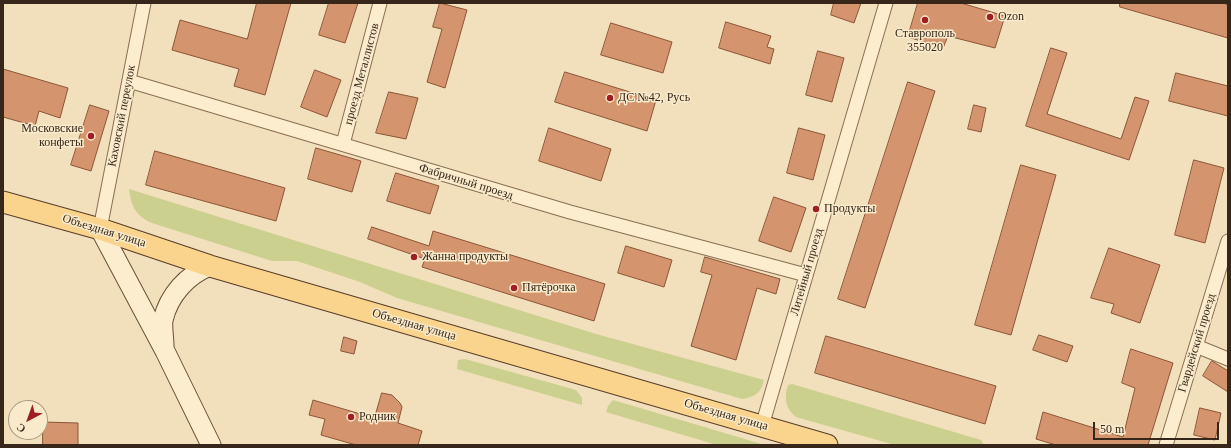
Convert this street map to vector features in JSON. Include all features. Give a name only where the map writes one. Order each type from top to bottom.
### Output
[{"type":"main road","name":"Объездная улица","points":[[3,202],[100,229],[210,266],[827,445]]},
{"type":"main road","points":[[100,229],[165,351],[211,445]]},
{"type":"main road","points":[[165,351],[163,322],[176,293],[187,279],[197,271],[210,266]]},
{"type":"street","name":"Каховский переулок","points":[[100,229],[144,3]]},
{"type":"street","name":"проезд Металлистов","points":[[343,144],[380,3]]},
{"type":"street","name":"Литейный проезд","points":[[762,426],[886,3]]},
{"type":"street","name":"Фабричный проезд","points":[[129,81],[570,212],[806,275]]},
{"type":"street","name":"Гвардейский проезд","points":[[1166,445],[1228,241]]},
{"type":"street","points":[[1196,346],[1228,359]]},
{"type":"green space","points":[[129,189],[596,334],[764,380],[763,384],[757,394],[742,399],[397,298],[360,282],[297,261],[272,261],[146,220],[135,210]]},
{"type":"green space","points":[[465,359],[576,390],[582,398],[582,405],[457,369],[458,360]]},
{"type":"green space","points":[[792,384],[981,440],[983,443],[982,445],[895,445],[796,417],[792,414],[786,402],[788,385]]},
{"type":"green space","points":[[613,400],[765,445],[717,445],[606,412],[608,406]]},
{"type":"building","points":[[257,3],[291,3],[265,95],[234,86],[239,69],[172,50],[180,20],[247,39]]},
{"type":"building","points":[[329,3],[358,3],[345,43],[319,35]]},
{"type":"building","points":[[440,3],[467,10],[445,88],[427,82],[442,29],[433,27]]},
{"type":"building","points":[[834,3],[861,3],[854,23],[831,15]]},
{"type":"building","points":[[918,3],[961,3],[1005,16],[995,48],[948,36],[943,48],[908,37]]},
{"type":"building","points":[[1120,3],[1223,3],[1228,5],[1228,38],[1120,7]]},
{"type":"building","points":[[726,22],[771,36],[767,47],[774,49],[770,64],[719,48]]},
{"type":"building","points":[[611,23],[672,42],[663,73],[601,55]]},
{"type":"building","points":[[1051,48],[1067,53],[1047,114],[1121,139],[1135,97],[1149,101],[1129,160],[1026,126]]},
{"type":"building","points":[[818,51],[844,58],[832,102],[806,95]]},
{"type":"building","points":[[3,69],[68,88],[60,118],[39,111],[35,126],[3,117]]},
{"type":"building","points":[[315,70],[341,80],[327,117],[301,107]]},
{"type":"building","points":[[565,72],[656,100],[647,131],[555,102]]},
{"type":"building","points":[[1176,73],[1228,86],[1228,116],[1169,101]]},
{"type":"building","points":[[908,82],[935,91],[865,308],[838,299]]},
{"type":"building","points":[[389,92],[418,98],[406,139],[376,133]]},
{"type":"building","points":[[90,105],[109,111],[91,171],[71,165]]},
{"type":"building","points":[[974,105],[986,108],[981,132],[968,129]]},
{"type":"building","points":[[549,128],[611,149],[601,181],[539,161]]},
{"type":"building","points":[[799,128],[825,135],[813,180],[787,173]]},
{"type":"building","points":[[316,148],[361,161],[352,192],[308,179]]},
{"type":"building","points":[[155,151],[285,188],[276,221],[146,185]]},
{"type":"building","points":[[1194,160],[1224,168],[1205,243],[1175,235]]},
{"type":"building","points":[[1021,165],[1056,175],[1011,335],[975,325]]},
{"type":"building","points":[[396,173],[439,186],[430,214],[387,201]]},
{"type":"building","points":[[774,197],[806,208],[791,252],[759,241]]},
{"type":"building","points":[[372,227],[429,246],[433,231],[605,284],[594,321],[422,267],[425,259],[368,239]]},
{"type":"building","points":[[626,246],[672,260],[664,287],[618,273]]},
{"type":"building","points":[[1109,248],[1160,265],[1140,323],[1111,313],[1114,304],[1091,298]]},
{"type":"building","points":[[705,257],[780,279],[776,294],[757,288],[736,360],[691,346],[712,275],[701,272]]},
{"type":"building","points":[[1039,335],[1073,346],[1067,362],[1033,350]]},
{"type":"building","points":[[826,336],[996,386],[985,424],[815,373]]},
{"type":"building","points":[[344,337],[357,341],[354,354],[341,351]]},
{"type":"building","points":[[1131,349],[1173,363],[1148,445],[1056,445],[1036,439],[1043,412],[1123,437],[1135,388],[1122,383]]},
{"type":"building","points":[[1212,361],[1228,371],[1228,392],[1203,376]]},
{"type":"building","points":[[382,393],[392,395],[400,403],[402,407],[398,423],[422,431],[418,445],[356,445],[321,435],[325,419],[309,415],[313,400],[374,418]]},
{"type":"building","points":[[1200,408],[1221,413],[1215,440],[1194,435]]},
{"type":"building","points":[[48,422],[78,423],[78,445],[43,445],[43,440],[48,440]]},
{"type":"place","name":"Ozon","points":[[990,17]]},
{"type":"place","name":"Ставрополь 355020","points":[[925,20]]},
{"type":"place","name":"ДС №42, Русь","points":[[610,98]]},
{"type":"place","name":"Московские конфеты","points":[[91,136]]},
{"type":"place","name":"Продукты","points":[[816,209]]},
{"type":"place","name":"Жанна продукты","points":[[414,257]]},
{"type":"place","name":"Пятёрочка","points":[[514,288]]},
{"type":"place","name":"Родник","points":[[351,417]]}]
